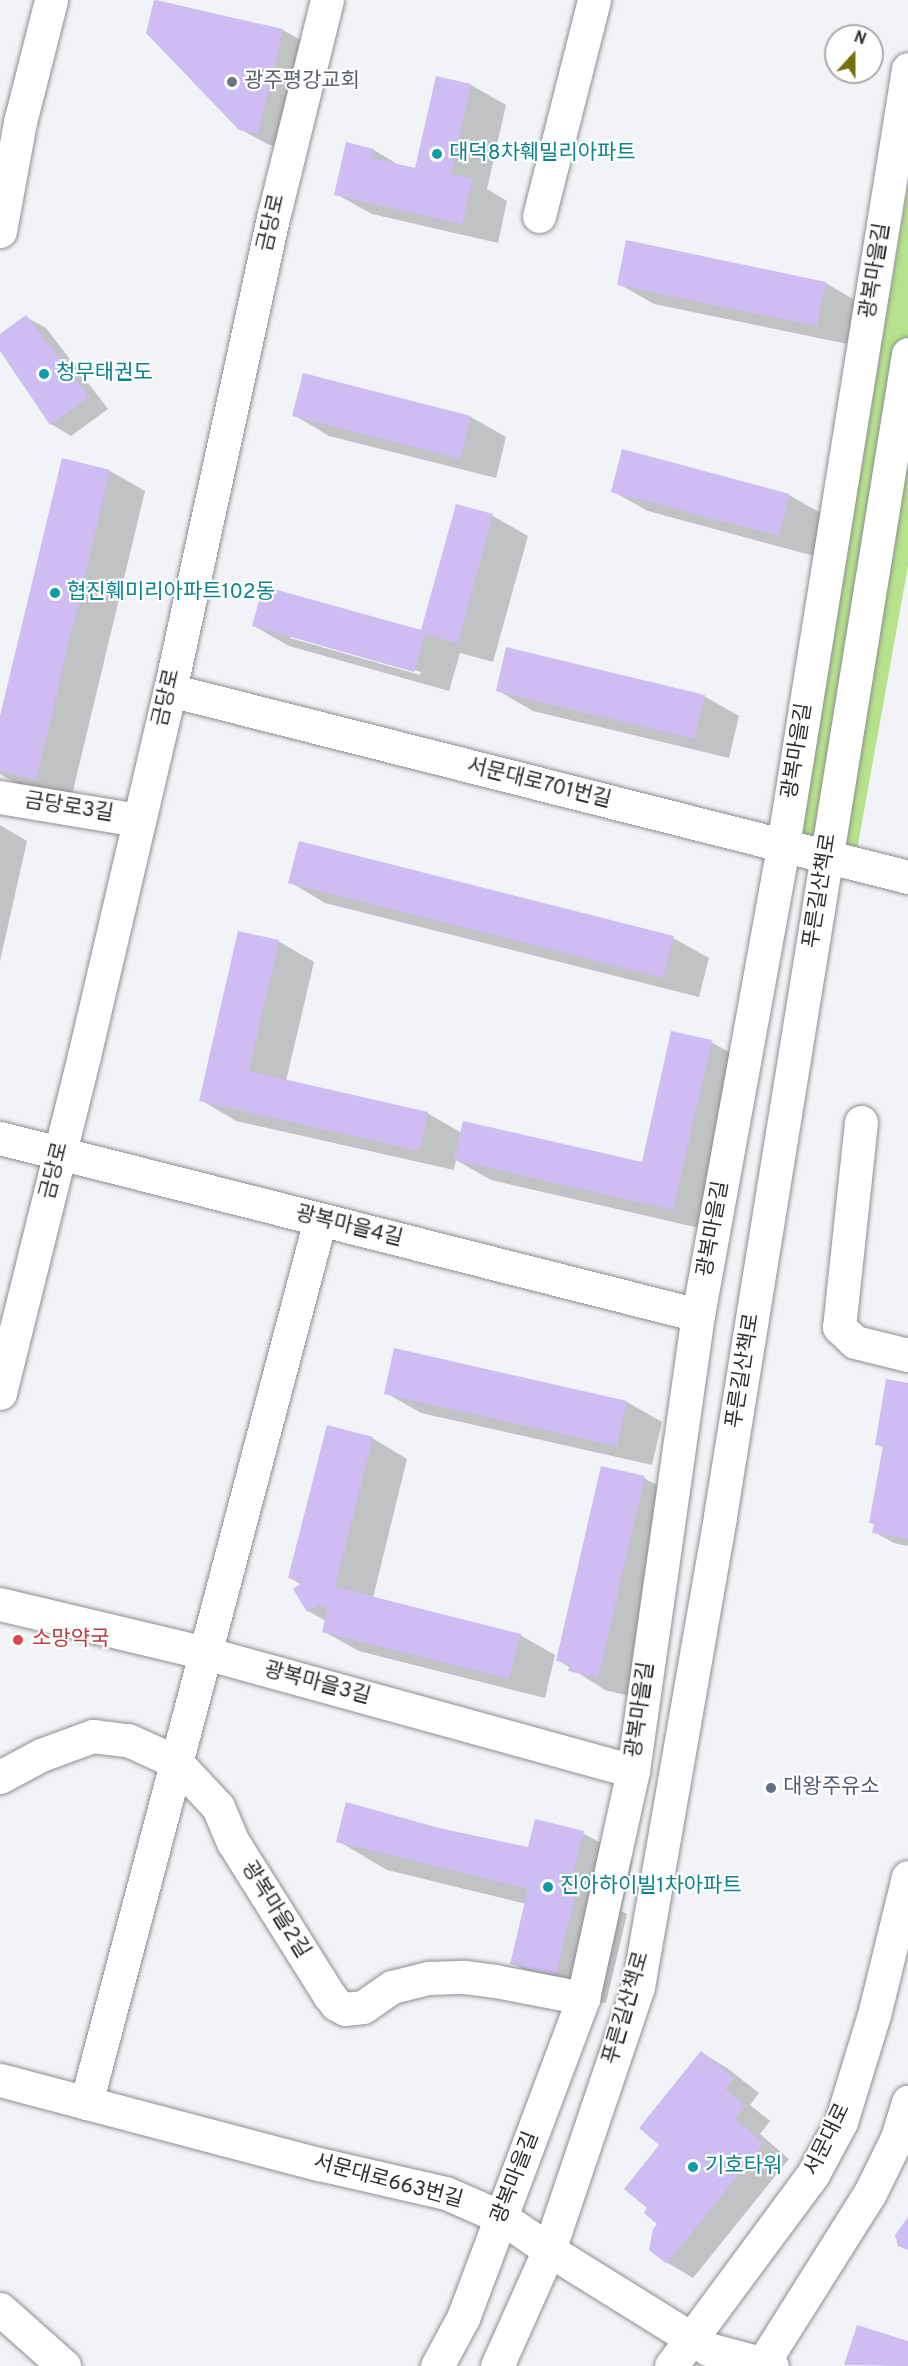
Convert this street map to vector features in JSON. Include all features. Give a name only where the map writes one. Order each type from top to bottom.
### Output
[{"type":"street","points":[[0,231],[4,184],[51,0]]},
{"type":"street","name":"금당로","points":[[0,1394],[60,1154],[170,690],[274,214],[327,0]]},
{"type":"street","points":[[539,216],[594,0]]},
{"type":"street","name":"광복마을길","points":[[437,2366],[463,2318],[583,1998],[633,1771],[698,1315],[783,845],[908,69]]},
{"type":"street","name":"푸른길산책로","points":[[497,2366],[549,2250],[638,1987],[720,1516],[908,354]]},
{"type":"street","name":"서문대로701번길","points":[[170,690],[908,877]]},
{"type":"street","name":"금당로3길","points":[[0,797],[138,820]]},
{"type":"street","points":[[861,1122],[839,1327],[855,1342],[908,1355]]},
{"type":"street","name":"광복마을4길","points":[[0,1138],[698,1315]]},
{"type":"street","points":[[86,2103],[320,1220]]},
{"type":"street","name":"광복마을3길","points":[[0,1604],[205,1653],[633,1771]]},
{"type":"street","name":"광복마을2길","points":[[0,1777],[41,1755],[93,1736],[128,1740],[176,1762],[218,1807],[233,1842],[336,2004],[351,2010],[363,2007],[392,1987],[429,1978],[495,1981],[583,1998]]},
{"type":"street","name":"서문대로","points":[[670,2366],[813,2174],[841,2122],[874,2015],[908,1877]]},
{"type":"street","name":"서문대로663번길","points":[[0,2080],[319,2164],[446,2193],[501,2217],[549,2250],[708,2349],[765,2365]]},
{"type":"street","points":[[765,2365],[870,2193],[897,2138],[908,2102]]},
{"type":"street","points":[[0,2309],[64,2366]]},
{"type":"green space","points":[[908,186],[908,566],[857,850],[800,835]]},
{"type":"building","name":"광주평강교회","points":[[154,0],[283,29],[258,134],[239,130],[146,33]]},
{"type":"building","name":"대덕8차훼밀리아파트","points":[[436,76],[471,84],[451,174],[473,179],[462,224],[334,195],[346,142],[374,149],[372,158],[415,168]]},
{"type":"building","points":[[626,240],[826,282],[817,326],[617,285]]},
{"type":"building","name":"청무태권도","points":[[26,315],[89,397],[50,425],[0,351],[0,334]]},
{"type":"building","points":[[303,373],[471,416],[460,459],[292,416]]},
{"type":"building","points":[[622,449],[790,494],[779,536],[611,492]]},
{"type":"building","name":"협진훼미리아파트102동","points":[[62,458],[110,470],[36,780],[0,771],[0,716]]},
{"type":"building","points":[[456,504],[493,514],[458,643],[424,634],[414,672],[252,626],[263,586],[421,630]]},
{"type":"building","points":[[506,647],[705,695],[694,739],[496,691]]},
{"type":"building","points":[[299,841],[674,936],[663,978],[288,883]]},
{"type":"building","points":[[238,931],[279,940],[249,1071],[428,1112],[419,1151],[199,1101]]},
{"type":"building","points":[[671,1031],[712,1040],[673,1210],[454,1160],[463,1121],[642,1162]]},
{"type":"building","points":[[394,1348],[627,1401],[617,1446],[384,1394]]},
{"type":"building","points":[[886,1379],[908,1383],[908,1539],[872,1533],[874,1524],[869,1523],[883,1446],[875,1445]]},
{"type":"building","points":[[327,1425],[373,1437],[335,1587],[521,1634],[509,1679],[322,1632],[328,1608],[318,1605],[307,1612],[293,1589],[303,1582],[288,1578]]},
{"type":"building","points":[[601,1466],[645,1476],[598,1678],[568,1671],[570,1664],[556,1661]]},
{"type":"building","name":"진아하이빌1차아파트","points":[[346,1802],[439,1828],[528,1847],[535,1819],[584,1831],[571,1883],[578,1884],[556,1975],[510,1964],[528,1889],[336,1842]]},
{"type":"building","name":"기호타워","points":[[701,2051],[734,2078],[725,2089],[745,2106],[735,2119],[764,2143],[667,2264],[649,2250],[653,2229],[657,2224],[644,2213],[647,2208],[624,2189],[659,2145],[639,2128]]},
{"type":"building","points":[[908,2217],[908,2250],[898,2246],[895,2235]]},
{"type":"building","points":[[857,2325],[908,2341],[908,2366],[844,2365]]},
{"type":"place","name":"광주평강교회","points":[[232,82]]},
{"type":"place","name":"대덕8차훼밀리아파트","points":[[437,154]]},
{"type":"place","name":"청무태권도","points":[[44,374]]},
{"type":"place","name":"협진훼미리아파트102동","points":[[55,593]]},
{"type":"place","name":"소망약국","points":[[18,1640]]},
{"type":"place","name":"대왕주유소","points":[[771,1788]]},
{"type":"place","name":"진아하이빌1차아파트","points":[[548,1887]]},
{"type":"place","name":"기호타워","points":[[693,2167]]}]
